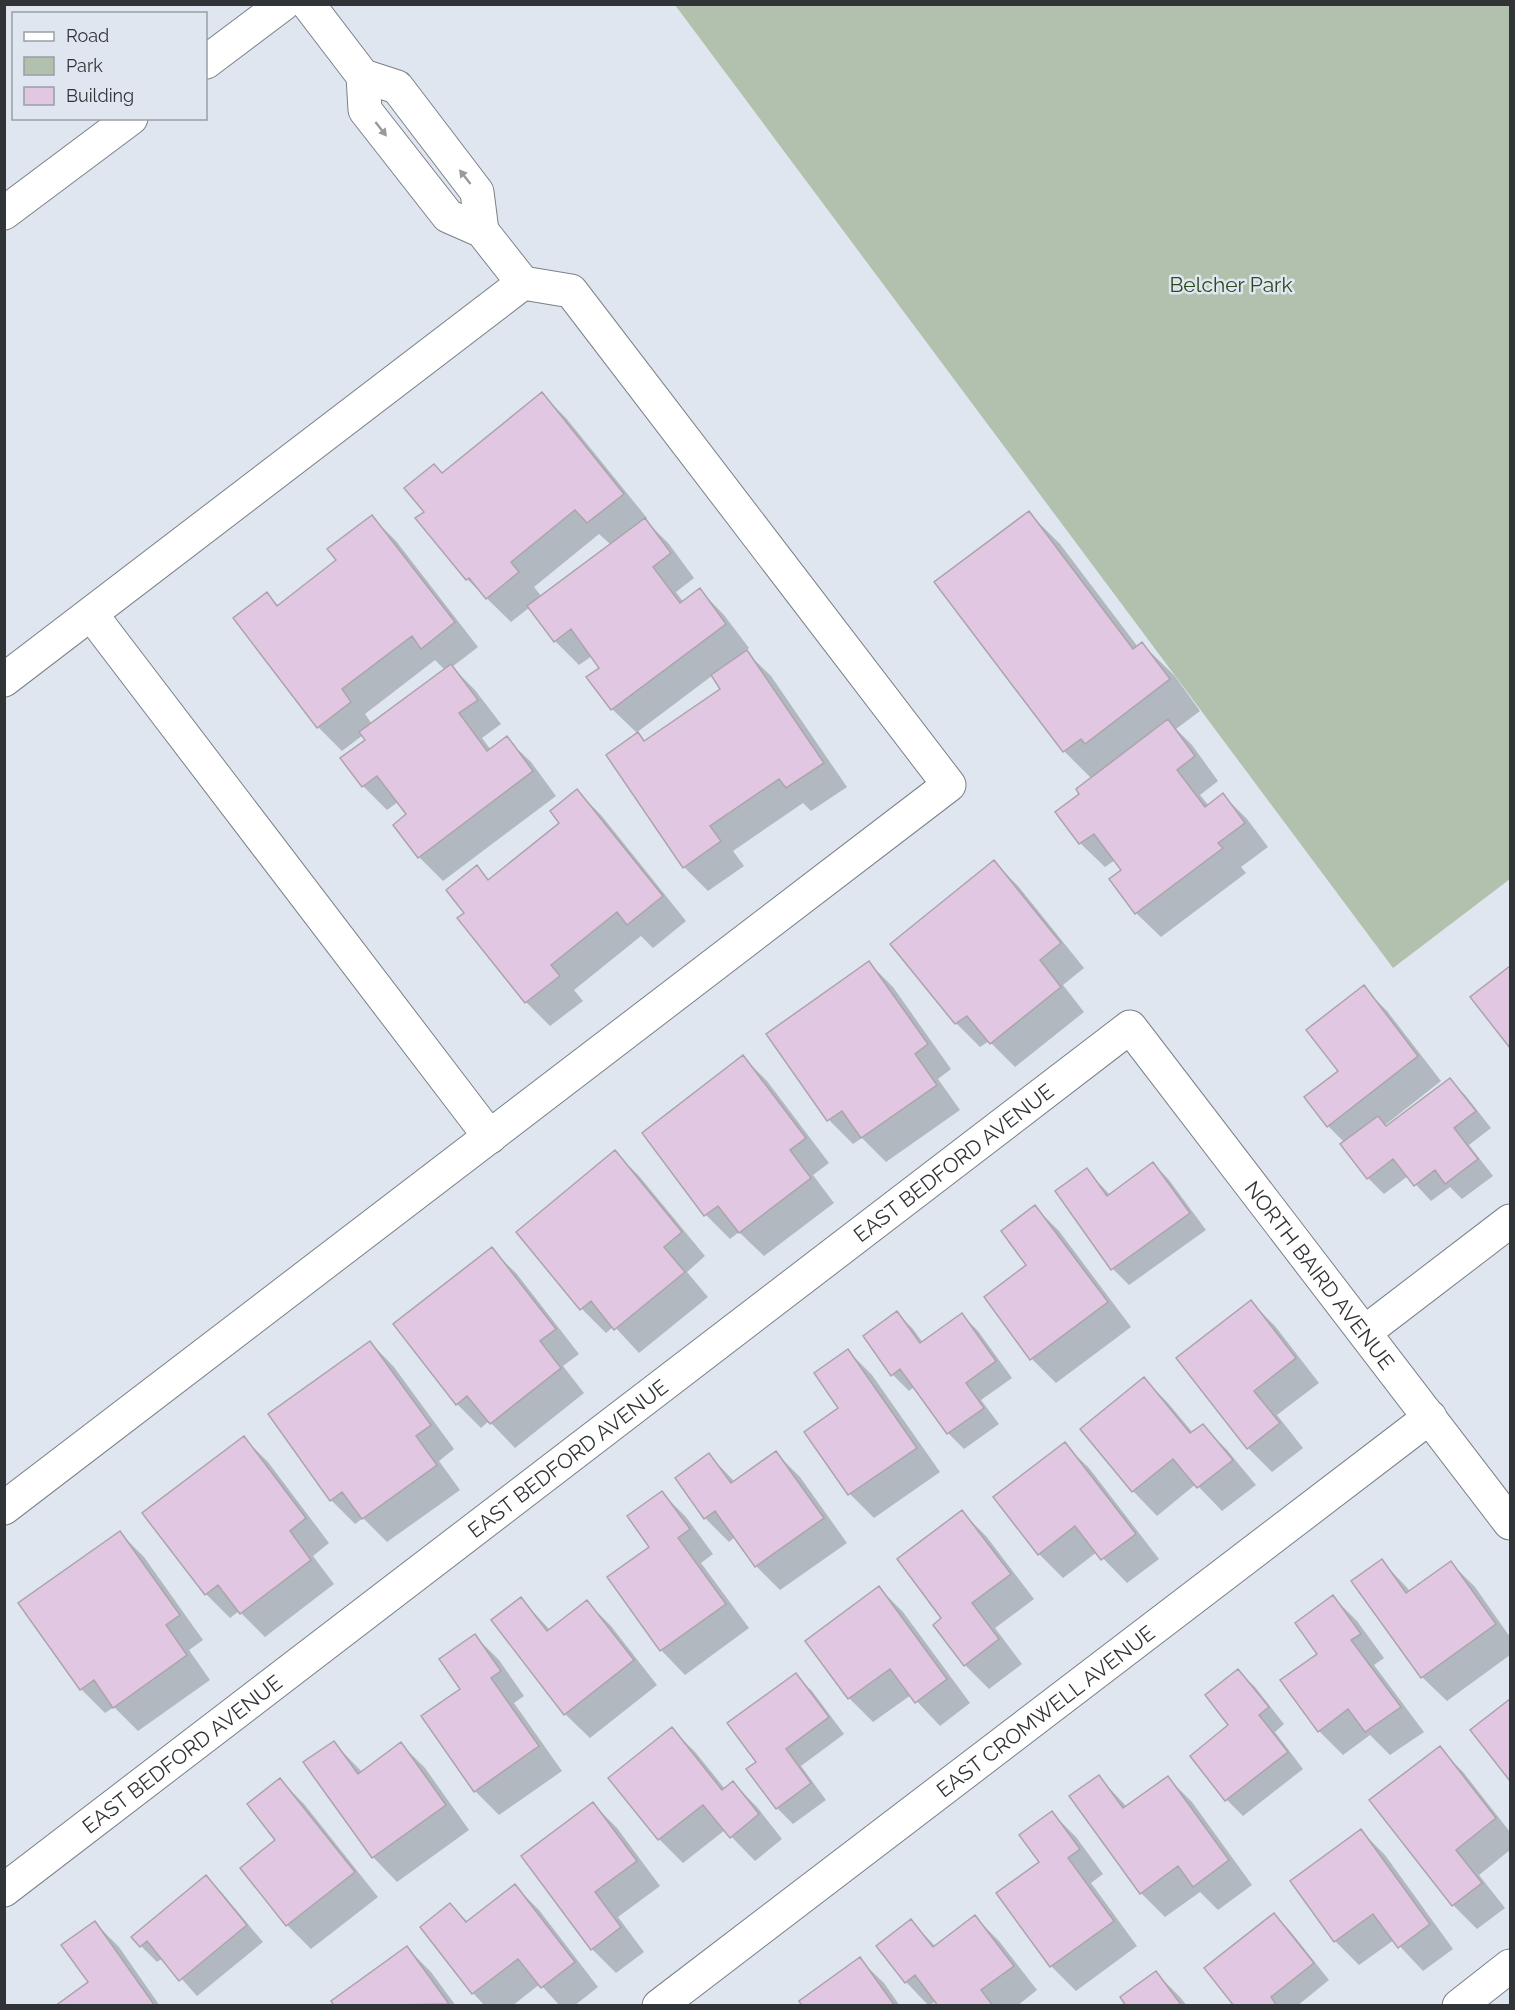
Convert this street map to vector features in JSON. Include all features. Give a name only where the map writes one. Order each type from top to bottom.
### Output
[{"type":"street","points":[[207,61],[283,4]]},
{"type":"street","points":[[4,1508],[949,785],[571,291],[522,283],[482,231],[477,192],[397,87],[363,76],[308,4]]},
{"type":"street","points":[[4,213],[128,120]]},
{"type":"street","points":[[4,680],[522,283]]},
{"type":"street","points":[[91,614],[490,1137]]},
{"type":"street","name":"NORTH BAIRD AVENUE","points":[[1131,1027],[1510,1523]]},
{"type":"street","name":"EAST BEDFORD AVENUE","points":[[4,1890],[1131,1027]]},
{"type":"street","points":[[1365,1332],[1510,1221]]},
{"type":"street","name":"EAST CROMWELL AVENUE","points":[[659,2006],[1430,1417]]},
{"type":"street","points":[[1459,2006],[1510,1966]]},
{"type":"green space","name":"Belcher Park","points":[[675,5],[1510,5],[1510,879],[1393,968]]},
{"type":"building","points":[[542,392],[624,494],[587,523],[575,510],[511,562],[519,572],[486,599],[469,578],[466,580],[415,518],[424,512],[404,488],[434,464],[442,473]]},
{"type":"building","points":[[1029,511],[1133,649],[1142,642],[1170,679],[1085,744],[1081,739],[1063,752],[934,582]]},
{"type":"building","points":[[372,515],[455,622],[421,649],[412,636],[342,689],[351,702],[317,728],[233,618],[267,592],[277,606],[336,560],[327,549]]},
{"type":"building","points":[[645,518],[671,553],[653,567],[680,603],[700,588],[726,624],[611,710],[586,677],[599,668],[571,629],[554,642],[527,606]]},
{"type":"building","points":[[747,650],[824,763],[786,788],[779,779],[710,826],[721,841],[683,868],[606,755],[638,732],[644,741],[720,689],[711,675]]},
{"type":"building","points":[[451,664],[478,700],[459,713],[487,751],[507,736],[533,771],[418,858],[393,825],[406,814],[377,776],[362,787],[340,758],[365,740],[359,732]]},
{"type":"building","points":[[1168,719],[1195,756],[1177,770],[1205,807],[1223,793],[1245,823],[1218,843],[1223,848],[1135,914],[1109,879],[1121,870],[1094,834],[1079,844],[1055,812],[1079,794],[1076,789]]},
{"type":"building","points":[[577,789],[663,896],[627,925],[617,912],[551,965],[560,976],[525,1003],[457,918],[464,913],[446,890],[477,865],[488,880],[559,823],[550,811]]},
{"type":"building","points":[[994,860],[1061,943],[1040,960],[1061,987],[990,1044],[967,1016],[955,1024],[890,944]]},
{"type":"building","points":[[869,961],[928,1044],[915,1054],[937,1085],[861,1138],[842,1111],[827,1121],[766,1034]]},
{"type":"building","points":[[1510,966],[1510,1048],[1470,997]]},
{"type":"building","points":[[1364,985],[1418,1056],[1327,1127],[1304,1097],[1338,1071],[1306,1030]]},
{"type":"building","points":[[743,1055],[806,1138],[790,1150],[811,1178],[739,1233],[718,1206],[704,1216],[642,1133]]},
{"type":"building","points":[[1450,1078],[1476,1111],[1454,1128],[1478,1159],[1445,1184],[1435,1170],[1414,1186],[1393,1159],[1367,1179],[1340,1144],[1378,1116],[1386,1126]]},
{"type":"building","points":[[615,1150],[682,1232],[664,1247],[685,1272],[614,1330],[591,1301],[580,1310],[516,1232]]},
{"type":"building","points":[[1153,1162],[1190,1213],[1111,1270],[1055,1191],[1087,1168],[1107,1196]]},
{"type":"building","points":[[1035,1205],[1108,1302],[1030,1360],[984,1297],[1026,1265],[1001,1231]]},
{"type":"building","points":[[492,1247],[556,1329],[540,1341],[561,1368],[490,1424],[467,1396],[456,1405],[393,1324]]},
{"type":"building","points":[[1251,1300],[1296,1358],[1254,1391],[1280,1423],[1247,1449],[1176,1358]]},
{"type":"building","points":[[897,1311],[920,1343],[962,1313],[996,1361],[966,1383],[984,1408],[947,1434],[900,1369],[891,1376],[863,1336]]},
{"type":"building","points":[[370,1341],[431,1425],[416,1436],[437,1465],[362,1519],[342,1492],[330,1501],[268,1414]]},
{"type":"building","points":[[848,1349],[917,1448],[848,1495],[804,1432],[838,1408],[814,1373]]},
{"type":"building","points":[[1144,1377],[1190,1433],[1203,1424],[1233,1460],[1197,1488],[1173,1459],[1132,1492],[1080,1429]]},
{"type":"building","points":[[244,1436],[306,1518],[290,1531],[311,1560],[240,1614],[218,1585],[205,1595],[142,1513]]},
{"type":"building","points":[[1065,1442],[1136,1534],[1101,1560],[1075,1526],[1038,1555],[993,1497]]},
{"type":"building","points":[[776,1451],[824,1518],[755,1567],[715,1511],[704,1519],[675,1478],[709,1453],[731,1483]]},
{"type":"building","points":[[662,1491],[690,1529],[678,1538],[726,1604],[660,1651],[607,1577],[649,1547],[627,1516]]},
{"type":"building","points":[[962,1510],[1011,1574],[972,1603],[999,1639],[964,1666],[933,1625],[941,1618],[897,1559]]},
{"type":"building","points":[[120,1531],[180,1615],[166,1625],[187,1655],[113,1708],[94,1680],[80,1690],[18,1603]]},
{"type":"building","points":[[1382,1559],[1406,1593],[1451,1561],[1496,1624],[1421,1678],[1351,1581]]},
{"type":"building","points":[[879,1586],[947,1679],[915,1703],[890,1669],[848,1699],[805,1641]]},
{"type":"building","points":[[1333,1595],[1361,1634],[1351,1640],[1401,1707],[1365,1732],[1348,1709],[1318,1732],[1280,1680],[1317,1654],[1295,1623]]},
{"type":"building","points":[[521,1597],[547,1631],[587,1600],[634,1660],[564,1715],[491,1620]]},
{"type":"building","points":[[475,1634],[501,1671],[491,1678],[539,1746],[474,1792],[421,1716],[460,1689],[439,1659]]},
{"type":"building","points":[[1238,1669],[1269,1707],[1259,1715],[1288,1752],[1225,1801],[1190,1756],[1228,1725],[1205,1695]]},
{"type":"building","points":[[796,1673],[829,1717],[786,1749],[811,1783],[776,1809],[746,1769],[756,1762],[727,1723]]},
{"type":"building","points":[[1510,1699],[1510,1781],[1470,1730]]},
{"type":"building","points":[[672,1727],[722,1790],[733,1781],[759,1814],[730,1838],[703,1805],[658,1840],[608,1778]]},
{"type":"building","points":[[334,1741],[358,1774],[401,1742],[446,1805],[372,1858],[303,1762]]},
{"type":"building","points":[[1440,1746],[1496,1818],[1456,1850],[1482,1883],[1452,1906],[1369,1800]]},
{"type":"building","points":[[1099,1775],[1123,1808],[1168,1776],[1229,1860],[1193,1887],[1178,1866],[1140,1894],[1069,1796]]},
{"type":"building","points":[[280,1778],[355,1872],[286,1926],[240,1868],[275,1840],[247,1804]]},
{"type":"building","points":[[593,1802],[637,1861],[595,1892],[621,1927],[591,1950],[521,1856]]},
{"type":"building","points":[[1052,1811],[1080,1849],[1068,1858],[1114,1921],[1050,1967],[996,1893],[1039,1862],[1019,1835]]},
{"type":"building","points":[[1361,1829],[1430,1924],[1398,1948],[1373,1914],[1334,1942],[1290,1881]]},
{"type":"building","points":[[206,1875],[247,1925],[179,1981],[147,1941],[140,1947],[131,1937]]},
{"type":"building","points":[[515,1884],[575,1962],[541,1988],[518,1959],[472,1994],[420,1927],[450,1903],[466,1922]]},
{"type":"building","points":[[1274,1913],[1314,1963],[1271,1997],[1277,2006],[1234,2006],[1204,1968]]},
{"type":"building","points":[[975,1915],[1014,1966],[981,1990],[993,2006],[938,2006],[915,1975],[905,1983],[876,1946],[911,1919],[933,1947]]},
{"type":"building","points":[[95,1921],[155,2006],[55,2006],[88,1982],[61,1945]]},
{"type":"building","points":[[407,1946],[449,2004],[334,2006],[331,2001]]},
{"type":"building","points":[[860,1957],[895,2006],[802,2006],[799,2001]]},
{"type":"building","points":[[1156,1971],[1182,2006],[1126,2006],[1120,1997]]}]
